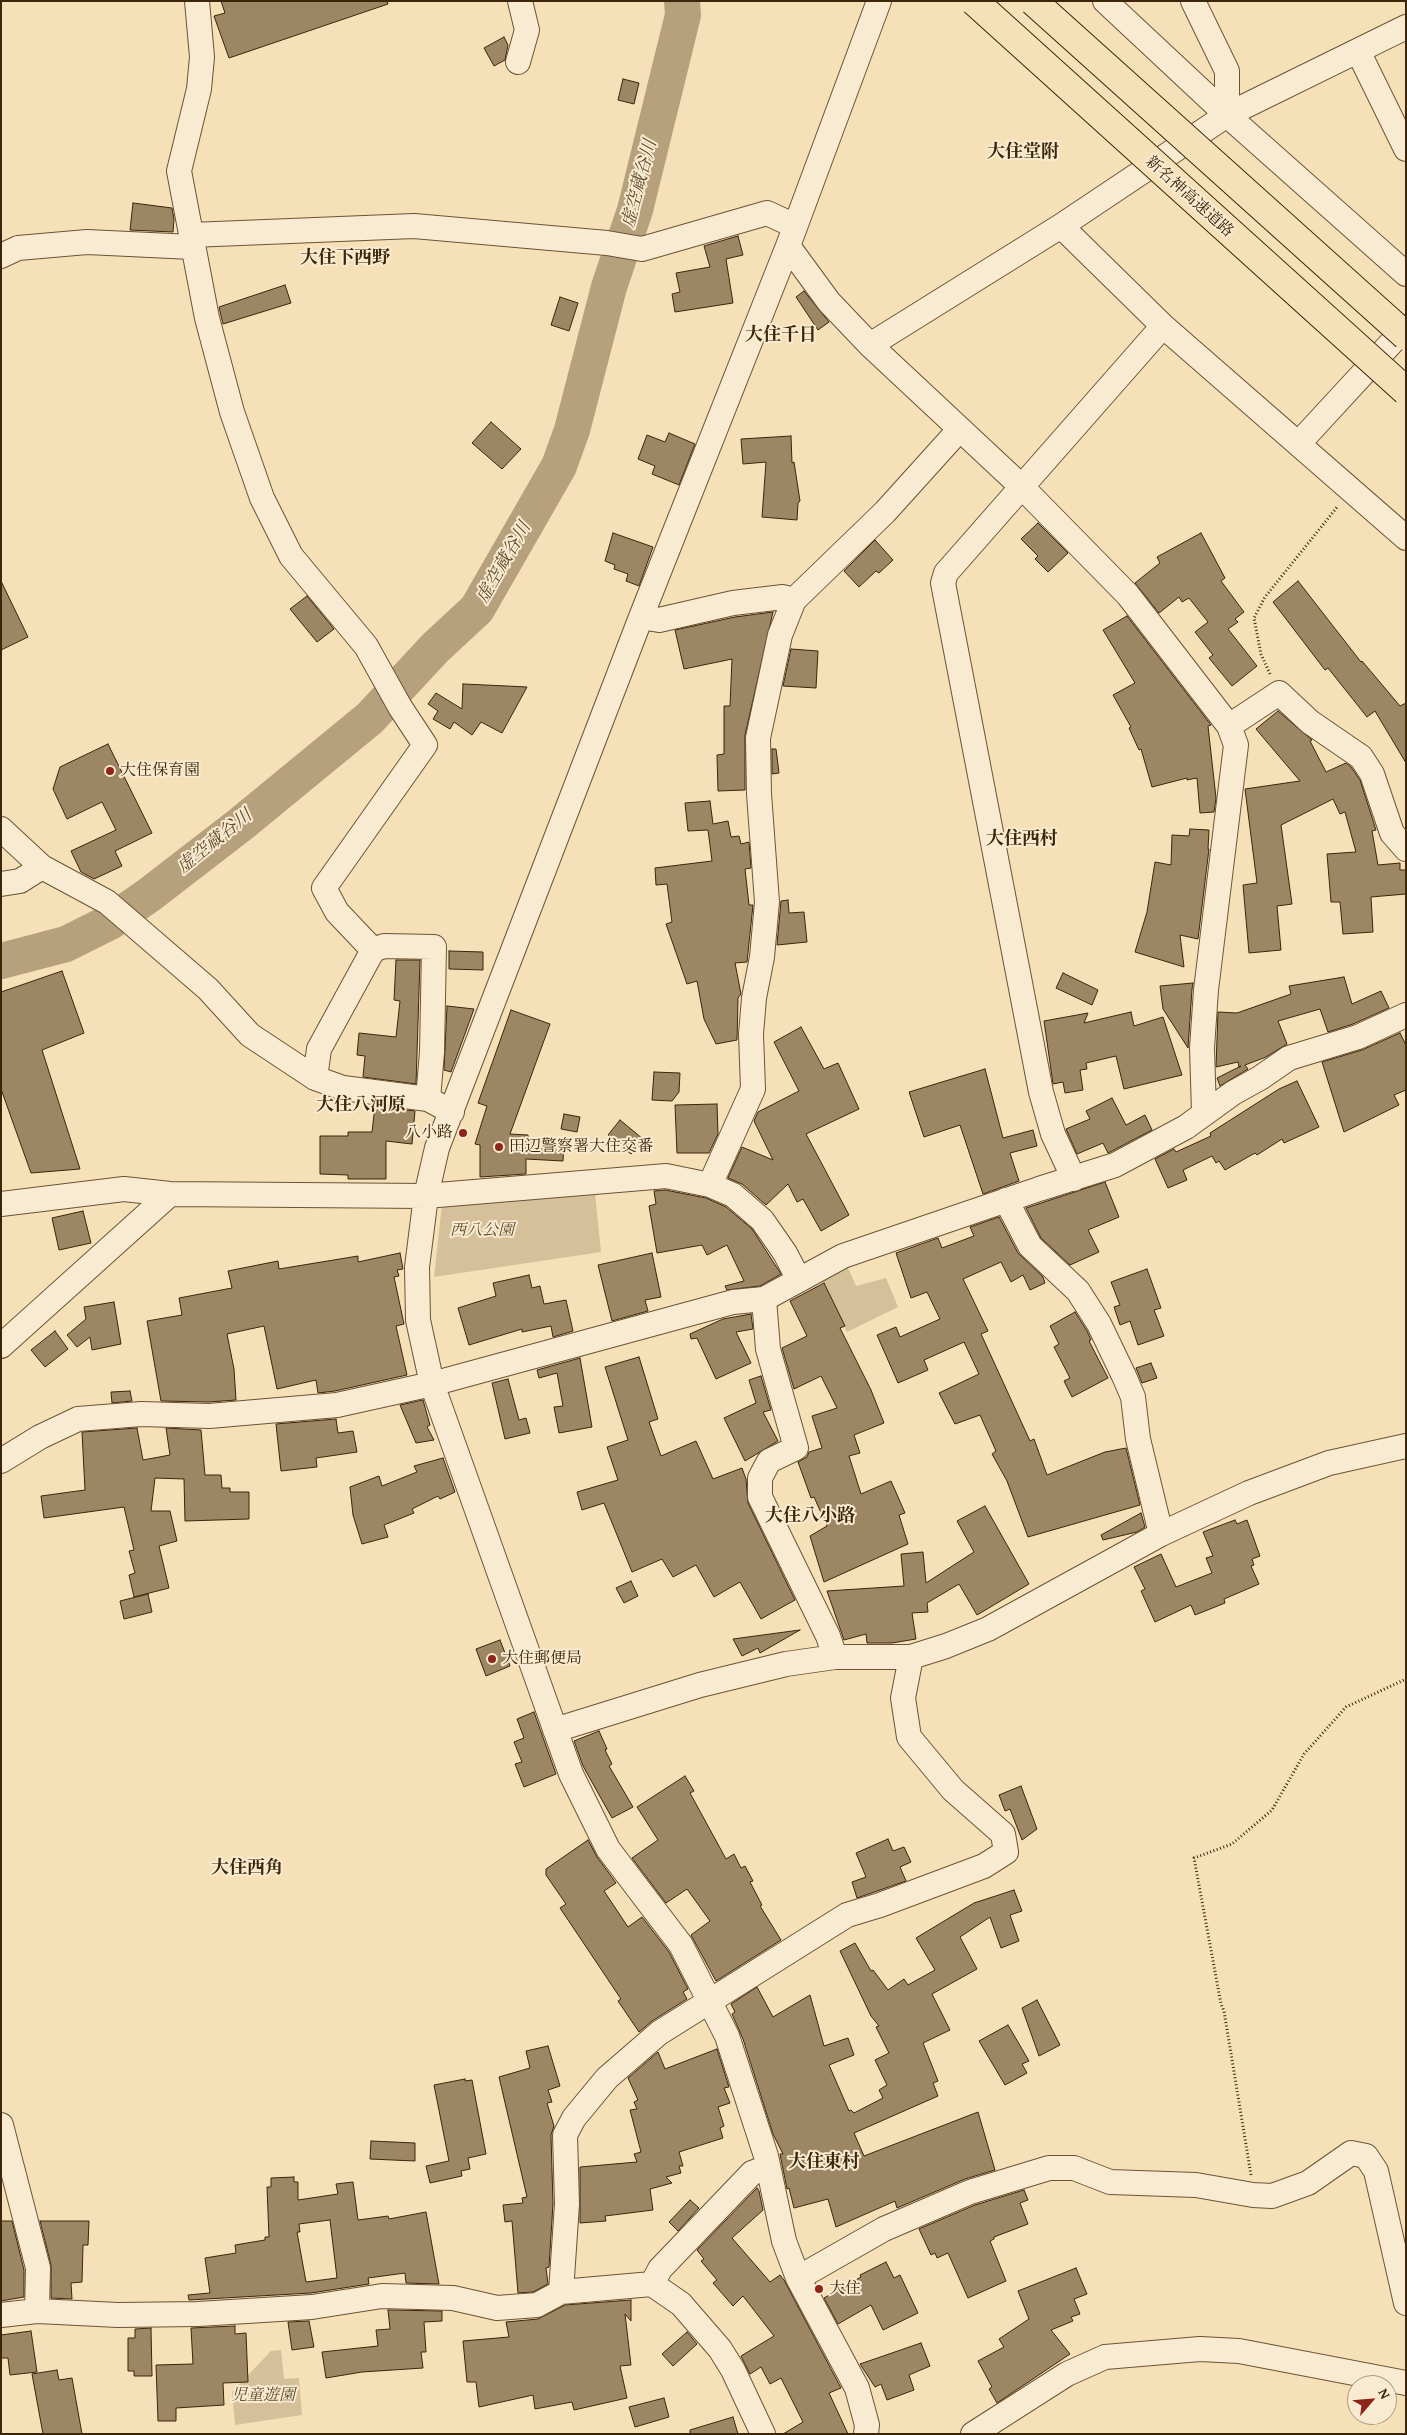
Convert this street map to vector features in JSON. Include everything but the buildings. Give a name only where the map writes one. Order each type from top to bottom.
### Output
[{"type":"highway","name":"新名神高速道路","points":[[974,1],[1406,391]]},
{"type":"highway","points":[[1034,1],[1406,336]]},
{"type":"street","points":[[197,1],[202,57],[199,89],[179,171],[207,318],[232,412],[262,498],[292,556],[366,646],[400,707],[426,745],[324,888],[337,912],[373,950]]},
{"type":"street","points":[[518,62],[527,30],[520,1]]},
{"type":"street","points":[[866,2434],[867,2425],[857,2388],[798,2278],[784,2241],[768,2167],[727,2036],[681,1945],[608,1849],[571,1774],[432,1384],[418,1320],[417,1267],[426,1196],[437,1148],[642,617],[792,236],[879,1]]},
{"type":"street","points":[[1105,1],[1226,115],[1406,274]]},
{"type":"street","points":[[1193,1],[1227,71],[1226,115]]},
{"type":"street","points":[[870,344],[1061,226],[1226,115],[1406,27]]},
{"type":"street","points":[[1358,51],[1406,149]]},
{"type":"street","points":[[1,256],[18,248],[87,242],[192,241],[414,226],[607,243],[642,249],[767,213],[792,236],[829,302],[959,430],[1022,487],[1128,595],[1229,726],[1236,745],[1206,990],[1202,1048],[1204,1112]]},
{"type":"street","points":[[1061,226],[1163,326],[1406,538]]},
{"type":"street","points":[[1074,1178],[1053,1134],[1041,1092],[943,583],[946,573],[1163,326]]},
{"type":"street","points":[[1299,443],[1406,326]]},
{"type":"street","points":[[710,1185],[753,1089],[751,1034],[754,998],[762,958],[767,902],[759,794],[758,738],[780,635],[794,600],[885,512],[959,430]]},
{"type":"street","points":[[642,617],[659,620],[733,603],[783,597],[794,600]]},
{"type":"street","points":[[1229,726],[1279,693],[1310,722],[1361,758],[1372,774],[1392,834],[1406,849]]},
{"type":"street","points":[[1,829],[42,867],[108,902],[208,989],[250,1035],[315,1078],[343,1088],[428,1099],[452,1112]]},
{"type":"street","points":[[1,884],[20,881],[42,867]]},
{"type":"street","points":[[315,1078],[319,1049],[373,950],[384,946],[434,947],[432,1052],[428,1099]]},
{"type":"street","points":[[1,1461],[40,1437],[78,1420],[141,1414],[210,1416],[337,1405],[432,1384],[733,1302],[764,1299],[843,1256],[1115,1164],[1186,1127],[1204,1112],[1289,1058],[1358,1037],[1406,1015]]},
{"type":"street","points":[[1,1204],[124,1189],[170,1194],[426,1196],[666,1176],[710,1185],[733,1195],[762,1220],[785,1253],[799,1280]]},
{"type":"street","points":[[1,1346],[170,1194]]},
{"type":"street","points":[[1006,1200],[1030,1246],[1078,1291],[1099,1324],[1124,1376],[1133,1397],[1138,1440],[1161,1534]]},
{"type":"street","points":[[764,1299],[768,1349],[796,1448],[769,1461],[760,1478],[760,1497],[828,1636],[835,1657]]},
{"type":"street","points":[[555,1730],[700,1685],[786,1664],[835,1657],[911,1657],[946,1646],[988,1628],[1161,1534],[1249,1493],[1329,1463],[1406,1446]]},
{"type":"street","points":[[561,2292],[567,2204],[565,2135],[574,2118],[607,2078],[659,2033],[847,1915],[880,1905],[984,1866],[1006,1852],[1003,1834],[953,1790],[909,1737],[903,1698],[911,1657]]},
{"type":"street","points":[[1,2125],[38,2268],[37,2311]]},
{"type":"street","points":[[798,2278],[884,2229],[970,2192],[1049,2168],[1074,2168],[1110,2182],[1196,2185],[1253,2195],[1272,2196],[1308,2183],[1351,2153],[1366,2156],[1376,2171],[1406,2303]]},
{"type":"street","points":[[652,2284],[660,2269],[752,2173],[768,2167]]},
{"type":"street","points":[[1,2315],[37,2311],[118,2315],[198,2314],[312,2307],[382,2296],[453,2298],[497,2308],[537,2305],[561,2292],[652,2284],[681,2304],[720,2350],[733,2370],[763,2434]]},
{"type":"street","points":[[973,2434],[1067,2374],[1106,2356],[1200,2349],[1239,2350],[1406,2383]]},
{"type":"path","points":[[1279,693],[1261,654],[1254,618],[1265,597],[1351,490]]},
{"type":"path","points":[[1253,2195],[1250,2162],[1236,2077],[1194,1858],[1232,1844],[1272,1810],[1304,1754],[1346,1707],[1406,1679]]},
{"type":"green space","name":"西八公園","points":[[594,1183],[601,1252],[434,1277],[443,1195]]},
{"type":"green space","points":[[843,1256],[856,1286],[886,1278],[898,1307],[847,1332],[818,1270]]},
{"type":"green space","name":"児童遊園","points":[[281,2350],[284,2379],[299,2378],[302,2415],[235,2425],[232,2392],[271,2351]]},
{"type":"waterway","name":"虚空蔵谷川","points":[[1,961],[66,944],[110,922],[149,895],[241,824],[370,718],[435,648],[477,609],[559,466],[572,430],[609,287],[635,210],[683,15],[682,1]]},
{"type":"place","name":"大住保育園","points":[[110,771]]},
{"type":"place","name":"八小路","points":[[463,1133]]},
{"type":"place","name":"田辺警察署大住交番","points":[[499,1147]]},
{"type":"place","name":"大住郵便局","points":[[492,1659]]},
{"type":"place","name":"大住","points":[[819,2289]]},
{"type":"district","name":"大住堂附","points":[[1023,152]]},
{"type":"district","name":"大住下西野","points":[[345,258]]},
{"type":"district","name":"大住千日","points":[[781,335]]},
{"type":"district","name":"大住西村","points":[[1022,839]]},
{"type":"district","name":"大住八河原","points":[[361,1105]]},
{"type":"district","name":"大住八小路","points":[[810,1516]]},
{"type":"district","name":"大住西角","points":[[247,1868]]},
{"type":"district","name":"大住東村","points":[[824,2162]]}]
